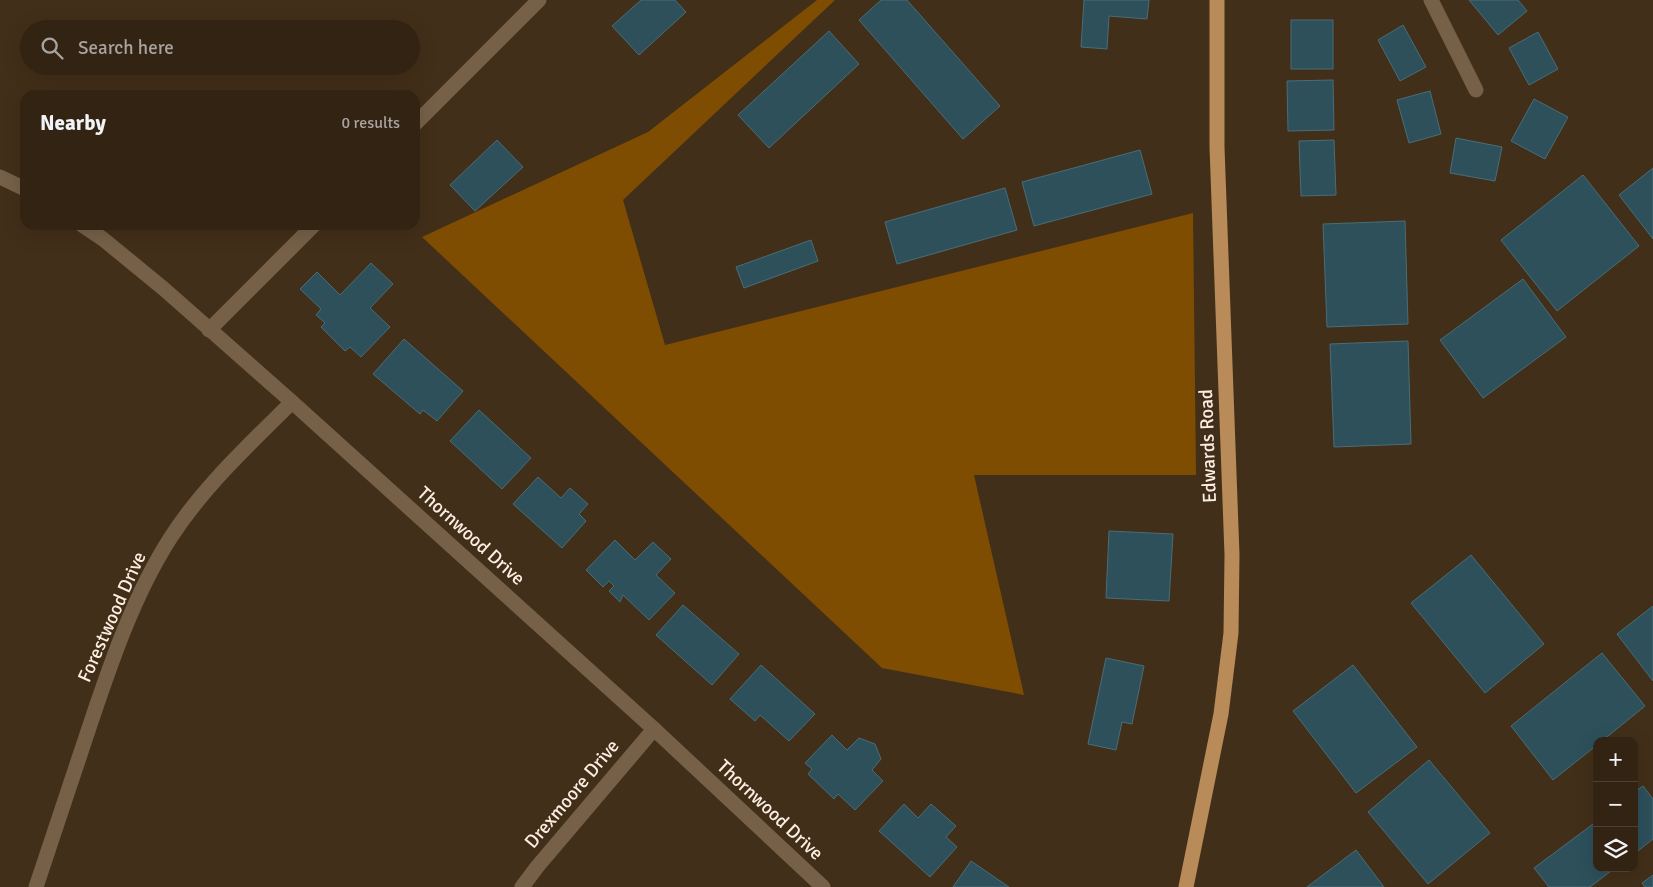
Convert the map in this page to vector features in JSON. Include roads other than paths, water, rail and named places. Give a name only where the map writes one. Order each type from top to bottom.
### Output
[{"type":"main road","name":"Edwards Road","points":[[1186,887],[1221,714],[1231,632],[1232,555],[1217,147],[1217,0]]},
{"type":"street","points":[[420,119],[539,0]]},
{"type":"street","points":[[1431,0],[1476,90]]},
{"type":"street","points":[[0,177],[20,187]]},
{"type":"street","name":"Thornwood Drive","points":[[89,230],[164,289],[292,402],[654,729],[823,887]]},
{"type":"street","points":[[209,330],[309,230]]},
{"type":"street","name":"Forestwood Drive","points":[[36,887],[109,667],[145,582],[171,538],[201,496],[292,402]]},
{"type":"street","name":"Drexmoore Drive","points":[[522,887],[536,867],[654,729]]}]
